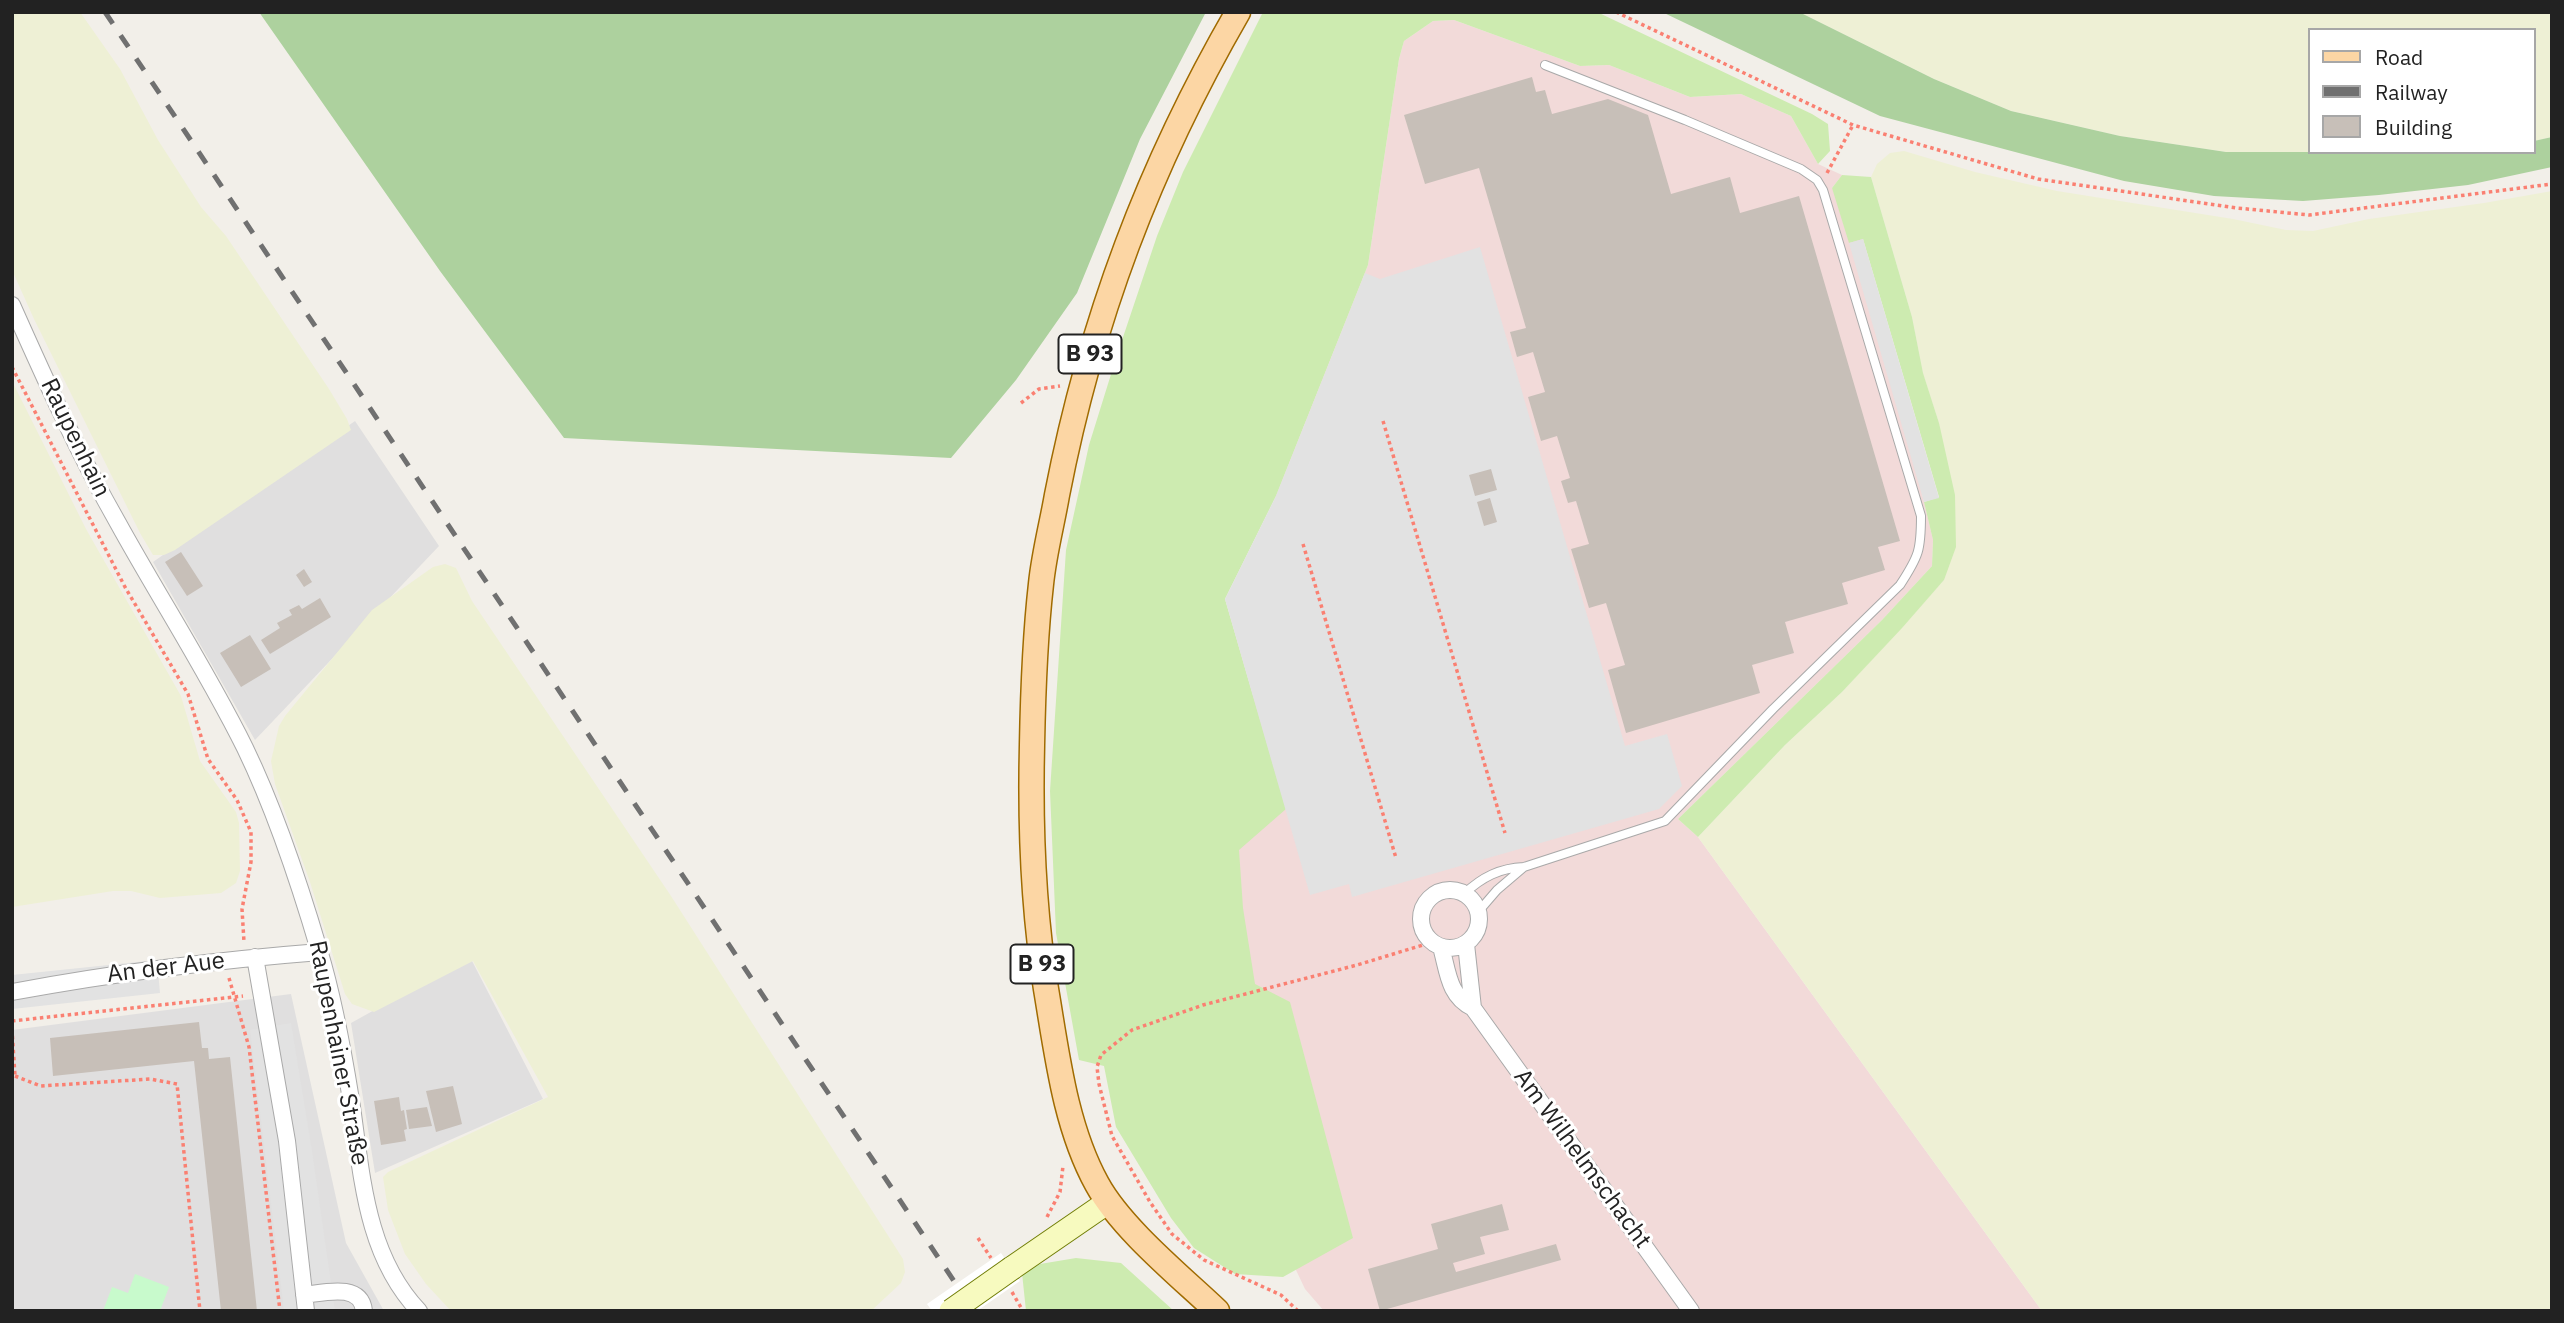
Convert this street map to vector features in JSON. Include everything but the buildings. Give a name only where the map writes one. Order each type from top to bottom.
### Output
[{"type":"main road","name":"B 93","points":[[1217,1311],[1158,1256],[1108,1202],[1081,1153],[1059,1066],[1038,942],[1031,794],[1032,721],[1041,580],[1079,391],[1119,260],[1205,69],[1238,12]]},
{"type":"street","name":"Raupenhain","points":[[12,305],[55,401],[143,568]]},
{"type":"street","name":"Raupenhainer Straße","points":[[143,568],[199,662],[245,748],[281,836],[320,952],[335,1014],[369,1219],[385,1263],[419,1311]]},
{"type":"street","name":"Am Wilhelmschacht","points":[[1464,894],[1450,890],[1437,892],[1427,900],[1421,912],[1420,925],[1426,937],[1436,945],[1454,994],[1461,1002],[1473,1008],[1691,1311]]},
{"type":"street","points":[[1464,894],[1472,900],[1478,912]]},
{"type":"street","name":"Am Wilhelmschacht","points":[[1473,1008],[1466,944],[1476,933],[1478,912]]},
{"type":"street","points":[[1436,945],[1453,948],[1466,944]]},
{"type":"street","name":"An der Aue","points":[[12,992],[74,980],[251,957],[320,952]]},
{"type":"street","points":[[251,957],[287,1141],[305,1303],[344,1291],[355,1295],[364,1311]]},
{"type":"street","points":[[951,1311],[1108,1202]]},
{"type":"lane","points":[[1464,894],[1487,876],[1508,868],[1524,867],[1665,821],[1773,709],[1900,584],[1916,561],[1921,545],[1921,516],[1823,190],[1817,180],[1801,169],[1698,125],[1545,65]]},
{"type":"lane","points":[[1478,912],[1497,890],[1524,867]]},
{"type":"path","points":[[1616,12],[1853,125],[2038,179],[2237,208],[2309,215],[2552,184]]},
{"type":"path","points":[[1817,180],[1827,173],[1853,125]]},
{"type":"path","points":[[12,367],[125,587],[188,694],[208,759],[237,800],[251,831],[251,862],[242,909],[251,957]]},
{"type":"path","points":[[1021,403],[1039,389],[1061,386],[1079,391]]},
{"type":"path","points":[[1382,421],[1505,833]]},
{"type":"path","points":[[1303,544],[1396,858]]},
{"type":"path","points":[[1298,1311],[1281,1295],[1204,1260],[1172,1234],[1112,1136],[1099,1083],[1097,1067],[1101,1055],[1132,1030],[1203,1005],[1436,945]]},
{"type":"path","points":[[224,961],[249,1047],[280,1311]]},
{"type":"path","points":[[12,1021],[260,993]]},
{"type":"path","points":[[12,1029],[13,1076],[41,1086],[150,1079],[177,1083],[200,1311]]},
{"type":"path","points":[[1044,1224],[1060,1192],[1064,1161]]},
{"type":"shaded area","points":[[1454,20],[1580,66],[1609,65],[1690,97],[1741,94],[1791,116],[1818,164],[1842,175],[1832,188],[1863,239],[1933,540],[1932,566],[1882,620],[1678,819],[1698,837],[2042,1311],[1324,1311],[1305,1289],[1208,1084],[1276,496],[1368,265],[1404,41],[1433,21]]},
{"type":"shaded area","points":[[1863,239],[1939,498],[1924,502],[1849,243]]},
{"type":"shaded area","points":[[1480,247],[1625,746],[1667,734],[1682,786],[1659,809],[1352,897],[1349,884],[1310,895],[1225,599],[1276,496],[1365,273],[1380,279]]},
{"type":"shaded area","points":[[355,421],[439,546],[255,740],[153,562]]},
{"type":"shaded area","points":[[470,957],[543,1099],[375,1173],[351,1023]]},
{"type":"shaded area","points":[[157,960],[160,993],[12,1009],[12,975]]},
{"type":"shaded area","points":[[291,994],[346,1243],[384,1311],[12,1311],[12,1030]]},
{"type":"shaded area","points":[[291,1023],[335,1311],[284,1311],[250,1030]]},
{"type":"green space","points":[[12,12],[80,12],[120,69],[158,140],[201,207],[226,236],[329,389],[351,430],[164,555],[153,555],[140,533],[12,270]]},
{"type":"green space","points":[[259,12],[1206,12],[1140,139],[1077,293],[1016,380],[951,458],[564,438],[440,271]]},
{"type":"green space","points":[[1263,12],[1597,12],[1812,114],[1828,124],[1830,151],[1818,164],[1791,116],[1741,94],[1690,97],[1609,65],[1580,66],[1454,20],[1433,21],[1404,41],[1368,265],[1276,496],[1225,599],[1286,809],[1239,850],[1243,908],[1255,984],[1290,1002],[1353,1238],[1283,1277],[1235,1274],[1194,1248],[1171,1218],[1116,1127],[1104,1066],[1079,1060],[1056,933],[1050,791],[1066,550],[1089,445],[1157,236],[1183,172]]},
{"type":"green space","points":[[1662,12],[1799,12],[1934,79],[2011,111],[2120,136],[2226,152],[2308,154],[2536,154],[2536,141],[2552,137],[2552,167],[2468,185],[2379,195],[2303,201],[2214,196],[2124,181],[1880,116]]},
{"type":"green space","points":[[1799,12],[2552,12],[2552,137],[2536,141],[2536,28],[2308,28],[2308,153],[2226,152],[2120,136],[2011,111],[1934,79]]},
{"type":"green space","points":[[1904,151],[1975,172],[2057,191],[2286,230],[2313,231],[2369,219],[2552,191],[2552,1311],[2042,1311],[1698,837],[1785,745],[1842,692],[1944,580],[1939,423],[1923,374],[1912,317],[1871,177],[1877,164],[1890,153]]},
{"type":"green space","points":[[1842,175],[1871,177],[1912,317],[1923,373],[1939,423],[1955,495],[1956,547],[1944,580],[1902,628],[1698,837],[1678,819],[1882,620],[1932,566],[1933,540],[1924,502],[1939,497],[1863,239],[1849,243],[1832,188]]},
{"type":"green space","points":[[12,381],[86,529],[181,696],[200,761],[236,812],[239,823],[240,871],[236,883],[221,893],[160,898],[131,891],[113,891],[12,907]]},
{"type":"green space","points":[[445,564],[456,568],[472,601],[671,896],[903,1259],[905,1272],[901,1283],[871,1311],[451,1311],[426,1284],[405,1254],[388,1210],[383,1177],[388,1172],[548,1097],[473,961],[374,1012],[352,1004],[345,994],[310,882],[275,784],[271,761],[279,726],[285,716],[372,610],[433,567]]},
{"type":"green space","points":[[1076,1258],[1121,1263],[1174,1311],[1026,1311],[1022,1273],[1040,1264]]},
{"type":"green space","points":[[135,1274],[169,1287],[160,1311],[103,1311],[112,1287],[128,1293]]},
{"type":"pier","points":[[1001,1253],[1020,1281],[977,1311],[932,1311],[927,1304]]},
{"type":"railway","points":[[105,12],[974,1311]]}]
